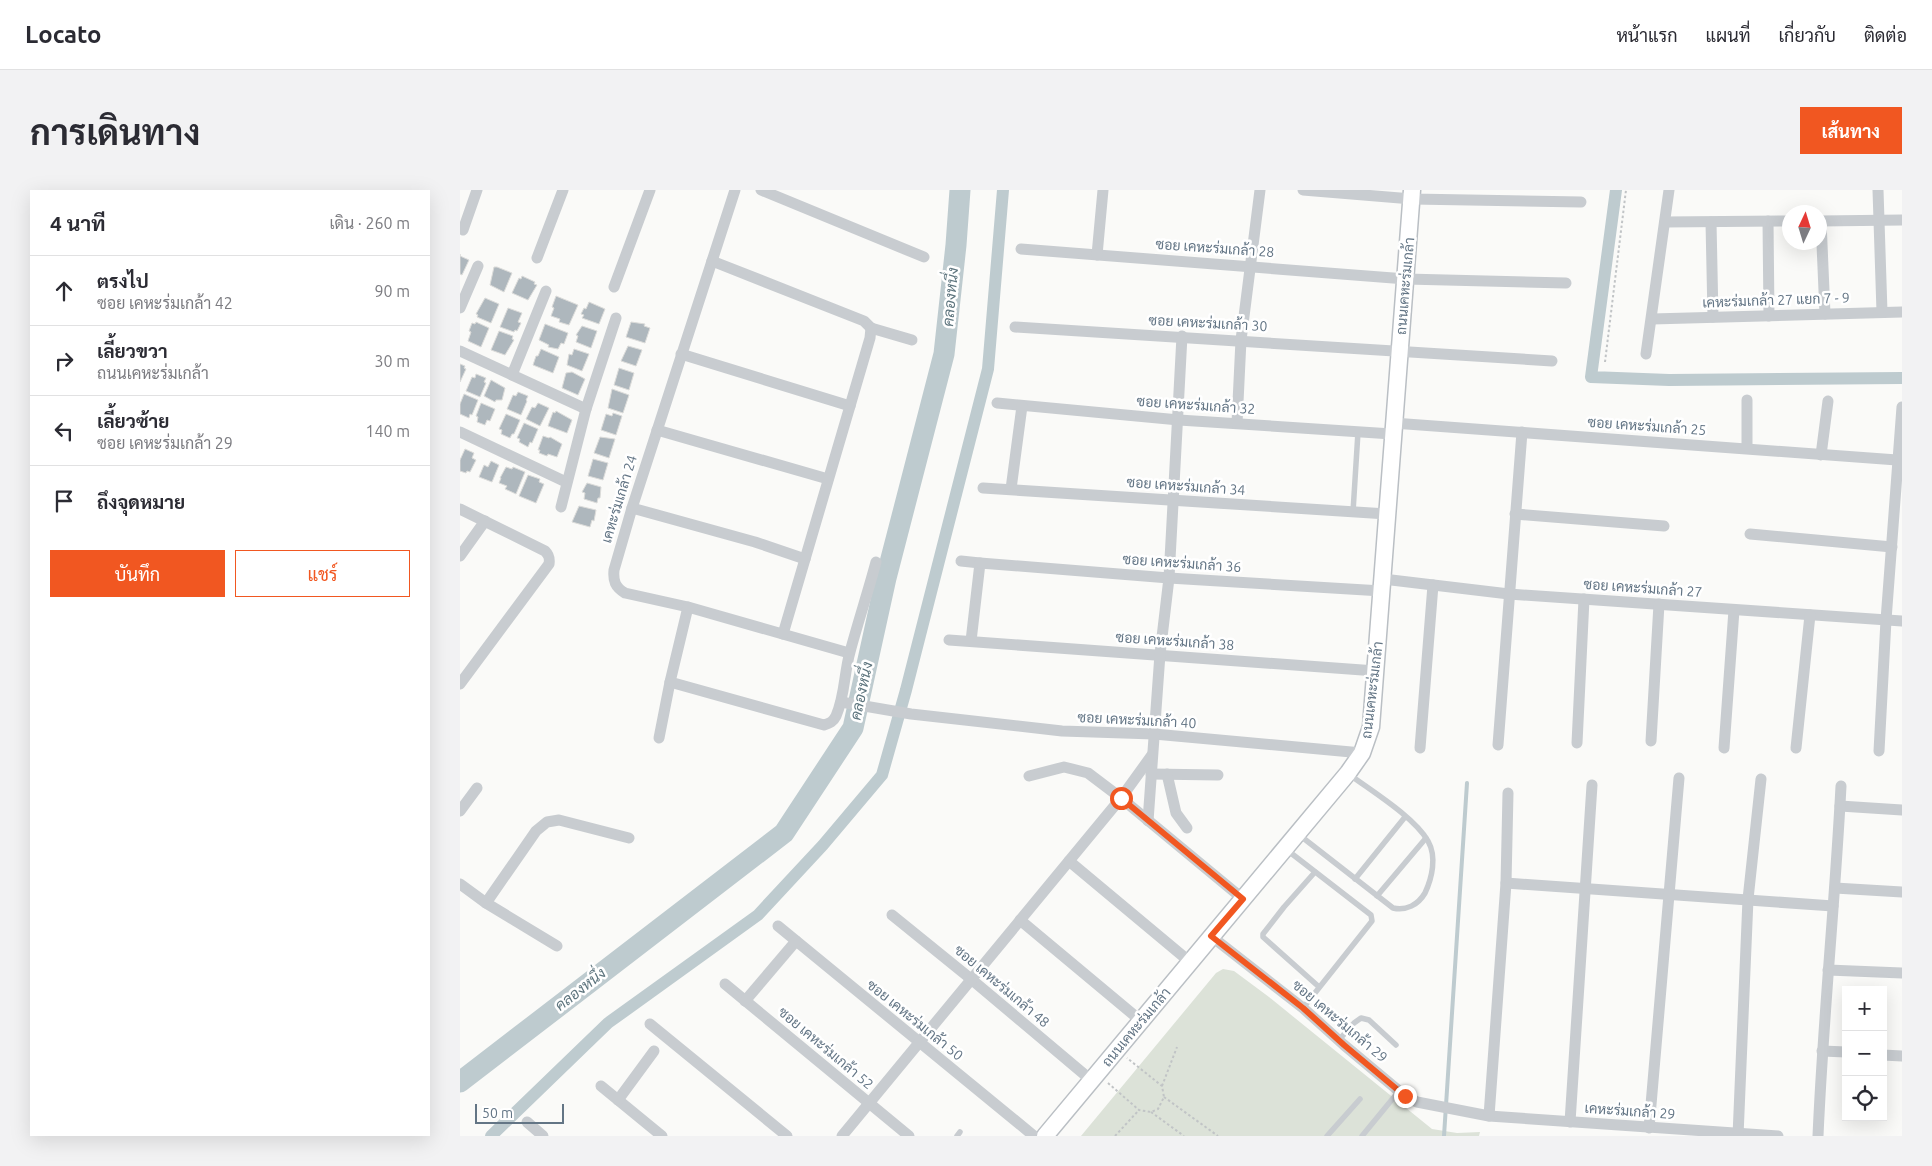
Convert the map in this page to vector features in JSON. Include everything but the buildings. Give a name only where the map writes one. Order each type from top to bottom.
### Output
[{"type":"street","points":[[463,230],[477,190]]},
{"type":"street","points":[[537,258],[563,190]]},
{"type":"street","points":[[614,287],[650,190]]},
{"type":"street","name":"เคหะร่มเกล้า 24","points":[[735,190],[632,508],[614,570],[614,580],[617,588],[625,593],[688,607],[850,653]]},
{"type":"street","points":[[761,190],[924,256]]},
{"type":"street","points":[[1097,255],[1103,190]]},
{"type":"street","points":[[1236,423],[1241,340],[1260,190]]},
{"type":"street","points":[[1303,190],[1581,202]]},
{"type":"street","points":[[1646,354],[1669,190]]},
{"type":"street","points":[[1878,190],[1882,312]]},
{"type":"street","name":"ถนนเคหะร่มเกล้า","points":[[1045,1136],[1298,834],[1362,753],[1371,727],[1412,194]]},
{"type":"street","points":[[1827,221],[1902,220]]},
{"type":"street","points":[[1768,221],[1769,316]]},
{"type":"street","points":[[1665,222],[1782,221]]},
{"type":"street","points":[[1711,222],[1713,317]]},
{"type":"street","name":"ซอย เคหะร่มเกล้า 28","points":[[1021,249],[1406,279],[1566,283]]},
{"type":"street","points":[[1822,250],[1825,314]]},
{"type":"street","points":[[712,261],[864,321],[871,328],[912,340]]},
{"type":"street","points":[[460,308],[478,266]]},
{"type":"street","points":[[512,375],[546,291]]},
{"type":"street","name":"เคหะร่มเกล้า 27 แยก 7 - 9","points":[[1652,319],[1902,312]]},
{"type":"street","points":[[561,507],[586,409],[616,318]]},
{"type":"street","name":"ซอย เคหะร่มเกล้า 30","points":[[1015,327],[1182,336],[1552,361]]},
{"type":"street","points":[[783,634],[870,338],[871,328]]},
{"type":"street","points":[[1148,821],[1160,654],[1174,501],[1182,336]]},
{"type":"street","points":[[460,351],[586,409]]},
{"type":"street","points":[[681,354],[850,406]]},
{"type":"street","points":[[1746,448],[1748,400]]},
{"type":"street","points":[[1821,455],[1828,401]]},
{"type":"street","name":"ซอย เคหะร่มเกล้า 32","points":[[997,403],[1179,420],[1358,432],[1393,428]]},
{"type":"street","points":[[1010,489],[1022,406]]},
{"type":"street","points":[[1879,752],[1886,620],[1902,407]]},
{"type":"street","name":"ซอย เคหะร่มเกล้า 25","points":[[1393,428],[1522,432],[1898,460]]},
{"type":"street","points":[[657,430],[828,479]]},
{"type":"street","points":[[460,432],[566,482]]},
{"type":"street","points":[[1498,745],[1522,432]]},
{"type":"street","name":"ซอย เคหะร่มเกล้า 34","points":[[983,488],[1388,514]]},
{"type":"street","points":[[632,508],[755,542],[805,559]]},
{"type":"street","points":[[460,509],[545,551],[549,555],[549,564],[460,684]]},
{"type":"street","points":[[1515,514],[1664,526]]},
{"type":"street","points":[[460,556],[485,521]]},
{"type":"street","points":[[1750,534],[1892,547]]},
{"type":"street","name":"ซอย เคหะร่มเกล้า 36","points":[[961,561],[1168,578],[1382,585]]},
{"type":"street","points":[[670,682],[824,725],[833,722],[842,703],[850,653],[876,562]]},
{"type":"street","points":[[971,641],[980,563]]},
{"type":"street","name":"ซอย เคหะร่มเกล้า 27","points":[[1382,585],[1432,585],[1509,594],[1902,621]]},
{"type":"street","points":[[1420,748],[1432,585]]},
{"type":"street","points":[[1577,743],[1584,599]]},
{"type":"street","points":[[1651,741],[1659,604]]},
{"type":"street","points":[[659,738],[688,607]]},
{"type":"street","points":[[1724,748],[1734,610]]},
{"type":"street","points":[[1796,748],[1810,615]]},
{"type":"street","name":"ซอย เคหะร่มเกล้า 38","points":[[949,640],[1376,671]]},
{"type":"street","name":"ซอย เคหะร่มเกล้า 40","points":[[842,703],[911,714],[1062,731],[1154,734],[1362,753]]},
{"type":"street","points":[[842,1136],[1069,861],[1126,801],[1152,755]]},
{"type":"street","points":[[1030,776],[1064,768],[1077,769],[1088,773],[1126,801],[1243,899]]},
{"type":"street","points":[[1151,774],[1218,775]]},
{"type":"street","points":[[1167,774],[1176,813],[1187,828]]},
{"type":"street","points":[[1649,1128],[1679,778]]},
{"type":"street","points":[[1738,1134],[1748,899],[1761,779]]},
{"type":"street","points":[[1570,1122],[1592,785]]},
{"type":"street","points":[[1818,1136],[1840,786]]},
{"type":"street","points":[[460,811],[477,788]]},
{"type":"street","points":[[1485,1116],[1506,883],[1508,794]]},
{"type":"street","points":[[1840,806],[1902,810]]},
{"type":"street","points":[[486,903],[536,831],[547,822],[559,820],[629,838]]},
{"type":"street","points":[[1069,861],[1190,962]]},
{"type":"street","points":[[1506,883],[1833,906]]},
{"type":"street","points":[[460,884],[486,903],[557,946]]},
{"type":"street","points":[[1835,888],[1902,892]]},
{"type":"street","name":"ซอย เคหะร่มเกล้า 48","points":[[892,915],[1094,1078]]},
{"type":"street","points":[[1020,920],[1141,1021]]},
{"type":"street","name":"ซอย เคหะร่มเกล้า 50","points":[[778,926],[1034,1136]]},
{"type":"street","name":"ซอย เคหะร่มเกล้า 29","points":[[1211,936],[1303,1008],[1338,1041],[1399,1090],[1417,1102],[1429,1105]]},
{"type":"street","points":[[745,1001],[796,941]]},
{"type":"street","points":[[1828,970],[1902,973]]},
{"type":"street","name":"ซอย เคหะร่มเกล้า 52","points":[[725,984],[909,1136]]},
{"type":"street","points":[[650,1024],[787,1136]]},
{"type":"street","points":[[618,1100],[654,1051]]},
{"type":"street","points":[[1822,1051],[1842,1052]]},
{"type":"street","points":[[1887,1055],[1902,1056]]},
{"type":"street","points":[[601,1086],[662,1136]]},
{"type":"street","name":"เคหะร่มเกล้า 29","points":[[1429,1105],[1485,1116],[1570,1122],[1631,1131],[1649,1128],[1778,1136]]},
{"type":"street","points":[[527,1122],[543,1136]]},
{"type":"street","points":[[767,1136],[775,1126]]},
{"type":"lane","points":[[1354,512],[1358,432]]},
{"type":"lane","points":[[1298,834],[1393,908],[1410,907],[1420,899],[1429,882],[1433,864],[1433,853],[1426,838],[1405,817],[1348,773]]},
{"type":"lane","points":[[1355,879],[1405,817]]},
{"type":"lane","points":[[1377,896],[1426,838]]},
{"type":"lane","points":[[1285,848],[1370,915],[1372,920],[1318,986],[1303,1008]]},
{"type":"lane","points":[[1315,872],[1284,906],[1262,937],[1318,986]]},
{"type":"lane","points":[[1338,1041],[1361,1018],[1369,1020],[1396,1045]]},
{"type":"lane","points":[[1362,1136],[1399,1090]]},
{"type":"lane","points":[[1327,1136],[1360,1099]]},
{"type":"path","points":[[1605,362],[1626,190]]},
{"type":"path","points":[[1151,1112],[1158,1109],[1164,1097],[1162,1086],[1177,1047]]},
{"type":"path","points":[[1117,1050],[1162,1086]]},
{"type":"path","points":[[1094,1078],[1122,1094],[1139,1110],[1151,1112],[1184,1136]]},
{"type":"path","points":[[1164,1097],[1218,1136]]},
{"type":"path","points":[[1115,1136],[1139,1110]]},
{"type":"shaded area","points":[[1223,969],[1234,971],[1269,997],[1432,1129],[1457,1133],[1480,1132],[1479,1136],[1081,1136],[1216,973]]},
{"type":"waterway","name":"คลองหนึ่ง","points":[[460,1082],[784,833],[853,728],[886,578],[944,354],[960,190]]},
{"type":"waterway","points":[[491,1136],[608,1023],[758,915],[823,845],[882,775],[906,690],[988,369],[1003,190]]},
{"type":"waterway","points":[[1616,190],[1591,377],[1669,380],[1902,378]]},
{"type":"waterway","points":[[1444,1136],[1467,783]]},
{"type":"route","points":[[1121,798],[1243,899],[1211,936],[1303,1008],[1405,1096]]}]
